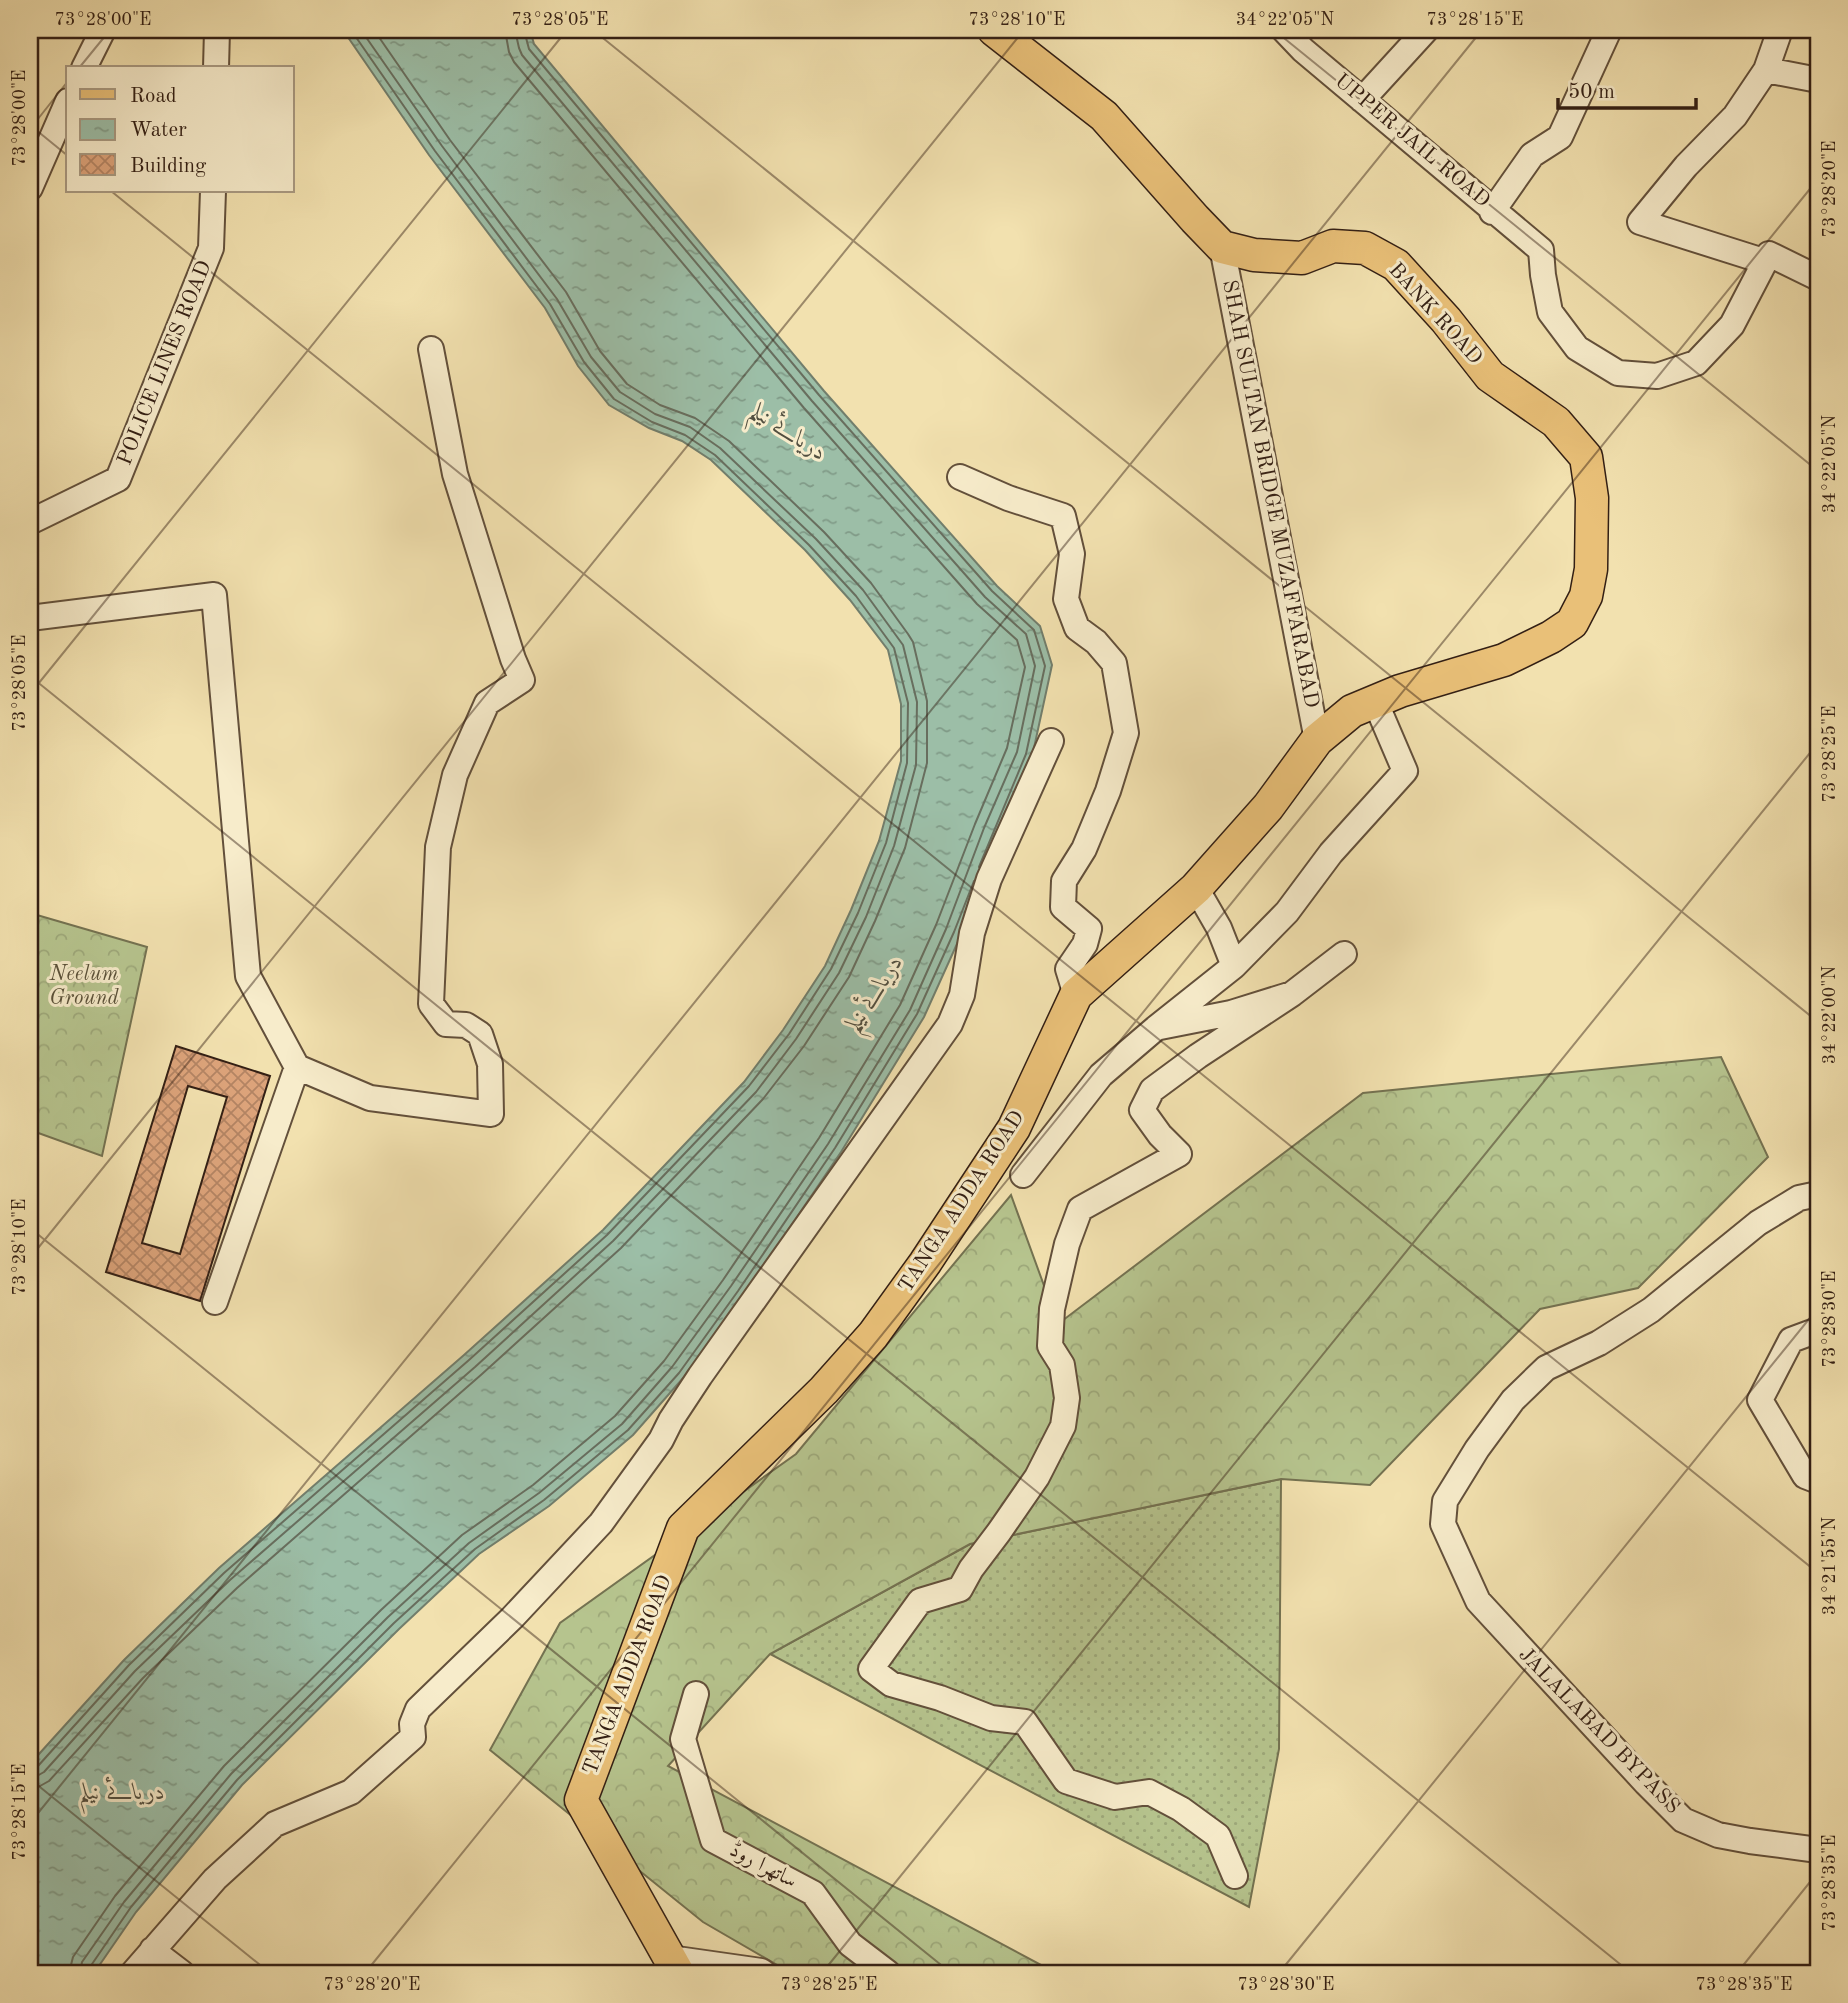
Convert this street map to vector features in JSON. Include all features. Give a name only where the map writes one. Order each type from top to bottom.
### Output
[{"type":"main road","points":[[994,30],[1104,116],[1222,247]]},
{"type":"main road","name":"BANK ROAD","points":[[1222,247],[1254,255],[1301,258],[1333,246],[1365,248],[1396,265],[1446,320],[1490,376],[1556,422],[1586,457],[1592,498],[1591,569],[1586,596]]},
{"type":"main road","name":"TANGA ADDA ROAD","points":[[674,1966],[581,1800],[683,1528],[824,1390],[873,1335],[925,1263],[1014,1128],[1076,995],[1196,888],[1268,807],[1317,740],[1352,711],[1400,691],[1504,660],[1551,637],[1572,622],[1586,596]]},
{"type":"street","points":[[85,66],[103,30]]},
{"type":"street","points":[[216,66],[218,30]]},
{"type":"street","name":"UPPER JAIL ROAD","points":[[1284,30],[1303,50],[1541,250],[1550,312],[1577,348],[1618,373],[1657,376],[1696,363],[1732,325],[1769,254],[1818,278]]},
{"type":"street","points":[[1362,100],[1426,30]]},
{"type":"street","points":[[1493,211],[1532,155],[1560,137],[1609,30]]},
{"type":"street","points":[[1757,259],[1640,222],[1686,166],[1735,116],[1766,70],[1780,30]]},
{"type":"street","points":[[1766,70],[1818,80]]},
{"type":"street","points":[[30,188],[66,106]]},
{"type":"street","name":"POLICE LINES ROAD","points":[[30,522],[118,479],[211,248],[213,192]]},
{"type":"street","name":"SHAH SULTAN BRIDGE MUZAFFARABAD","points":[[1222,247],[1317,740]]},
{"type":"street","points":[[30,618],[214,595],[248,976],[297,1068],[370,1098],[491,1114],[489,1064],[480,1034],[466,1025],[446,1024],[430,1004],[438,847],[455,775],[487,703],[522,680],[455,474],[431,349]]},
{"type":"street","points":[[960,477],[1008,498],[1063,516],[1072,554],[1066,599],[1077,628],[1096,642],[1114,663],[1126,733],[1108,790],[1084,849],[1064,881],[1063,907],[1089,929],[1085,944],[1068,969],[1076,995]]},
{"type":"street","points":[[1023,1175],[1101,1075],[1234,965],[1287,912],[1331,853],[1405,771],[1375,701]]},
{"type":"street","points":[[133,1973],[215,1879],[275,1824],[351,1792],[412,1737],[412,1724],[418,1709],[512,1618],[601,1522],[661,1440],[700,1376],[950,1024],[962,995],[972,933],[989,879],[1051,741]]},
{"type":"street","points":[[1196,888],[1219,928],[1234,965]]},
{"type":"street","points":[[1235,1876],[1218,1836],[1181,1809],[1149,1792],[1115,1797],[1066,1781],[1025,1722],[991,1718],[940,1698],[891,1684],[871,1669],[920,1601],[960,1589],[971,1569],[1037,1476],[1063,1426],[1067,1398],[1062,1366],[1050,1346],[1052,1309],[1067,1244],[1080,1209],[1180,1154],[1160,1135],[1142,1110],[1152,1090],[1292,994],[1343,954]]},
{"type":"street","points":[[1156,1028],[1231,1013],[1292,994]]},
{"type":"street","points":[[215,1302],[297,1068]]},
{"type":"street","name":"JALALABAD BYPASS","points":[[1818,1195],[1799,1198],[1758,1223],[1651,1310],[1599,1343],[1546,1368],[1513,1400],[1477,1449],[1445,1501],[1443,1524],[1478,1601],[1646,1783],[1684,1820],[1718,1835],[1818,1850]]},
{"type":"street","points":[[1818,1330],[1791,1340],[1760,1400],[1805,1476],[1818,1481]]},
{"type":"street","name":"ساتھرا روڈ","points":[[696,1694],[683,1740],[713,1840],[813,1893],[850,1944],[888,1973]]},
{"type":"street","points":[[152,1950],[182,1973]]},
{"type":"street","points":[[674,1966],[764,1973]]},
{"type":"green space","name":"Neelum Ground","points":[[30,913],[147,947],[102,1156],[30,1130]]},
{"type":"green space","points":[[1721,1057],[1768,1157],[1638,1288],[1540,1309],[1370,1485],[1281,1479],[970,1544],[770,1654],[668,1766],[1056,1973],[791,1973],[703,1922],[490,1750],[560,1623],[796,1454],[1011,1195],[1058,1324],[1363,1093]]},
{"type":"green space","points":[[1281,1479],[1279,1749],[1249,1907],[770,1654],[970,1544]]},
{"type":"water","name":"دریائے نیلم","points":[[343,30],[530,30],[534,44],[824,391],[997,586],[1040,626],[1052,665],[1032,757],[961,935],[924,1017],[841,1152],[744,1295],[684,1377],[633,1435],[549,1506],[479,1554],[399,1629],[242,1785],[136,1912],[94,1973],[30,1973],[30,1764],[124,1660],[219,1568],[603,1230],[744,1082],[783,1030],[825,966],[879,841],[901,761],[901,704],[888,650],[850,600],[805,550],[711,460],[682,441],[649,428],[609,405],[578,366],[545,308],[429,155]]},
{"type":"building","points":[[176,1046],[270,1076],[200,1301],[106,1272]],"holes":[[[188,1086],[227,1097],[180,1254],[142,1243]]]}]
